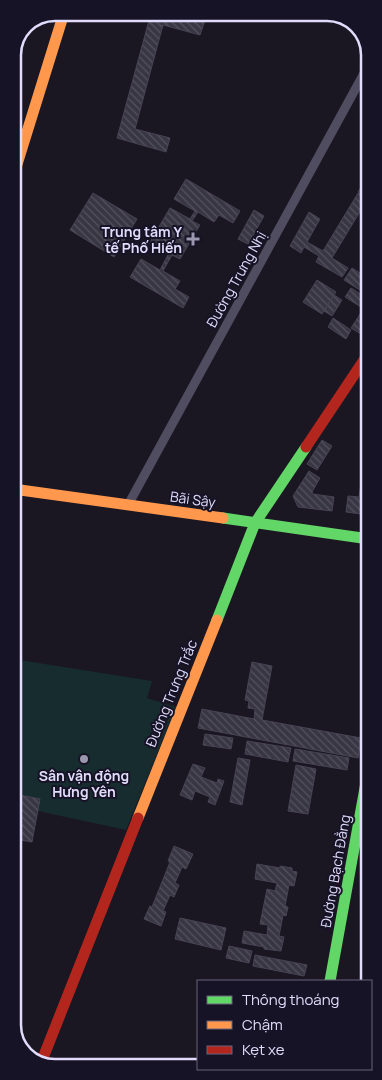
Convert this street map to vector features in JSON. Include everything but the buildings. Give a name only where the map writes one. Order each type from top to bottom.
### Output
[{"type":"street","points":[[21,148],[61,21]]},
{"type":"street","name":"Đường Trưng Nhị","points":[[128,505],[361,79]]},
{"type":"street","name":"Đường Trưng Trắc","points":[[43,1057],[255,523],[361,364]]},
{"type":"street","name":"Bãi Sậy","points":[[21,490],[361,538]]},
{"type":"street","name":"Đường Bạch Đằng","points":[[330,980],[361,810]]},
{"type":"green space","name":"Sân vận động Hưng Yên","points":[[21,660],[152,681],[147,698],[176,707],[126,830],[38,811],[32,842],[21,840]]},
{"type":"traffic: fast","points":[[217,620],[255,523],[306,447]]},
{"type":"traffic: fast","points":[[223,518],[361,538]]},
{"type":"traffic: fast","points":[[330,980],[361,810]]},
{"type":"traffic: slow","points":[[21,151],[62,21]]},
{"type":"traffic: slow","points":[[21,490],[223,518]]},
{"type":"traffic: slow","points":[[138,818],[217,620]]},
{"type":"traffic: jam","points":[[306,447],[361,364]]},
{"type":"traffic: jam","points":[[43,1057],[138,818]]},
{"type":"place","name":"Trung tâm Y tế Phố Hiến","points":[[193,239]]},
{"type":"place","name":"Sân vận động Hưng Yên","points":[[84,759]]}]
